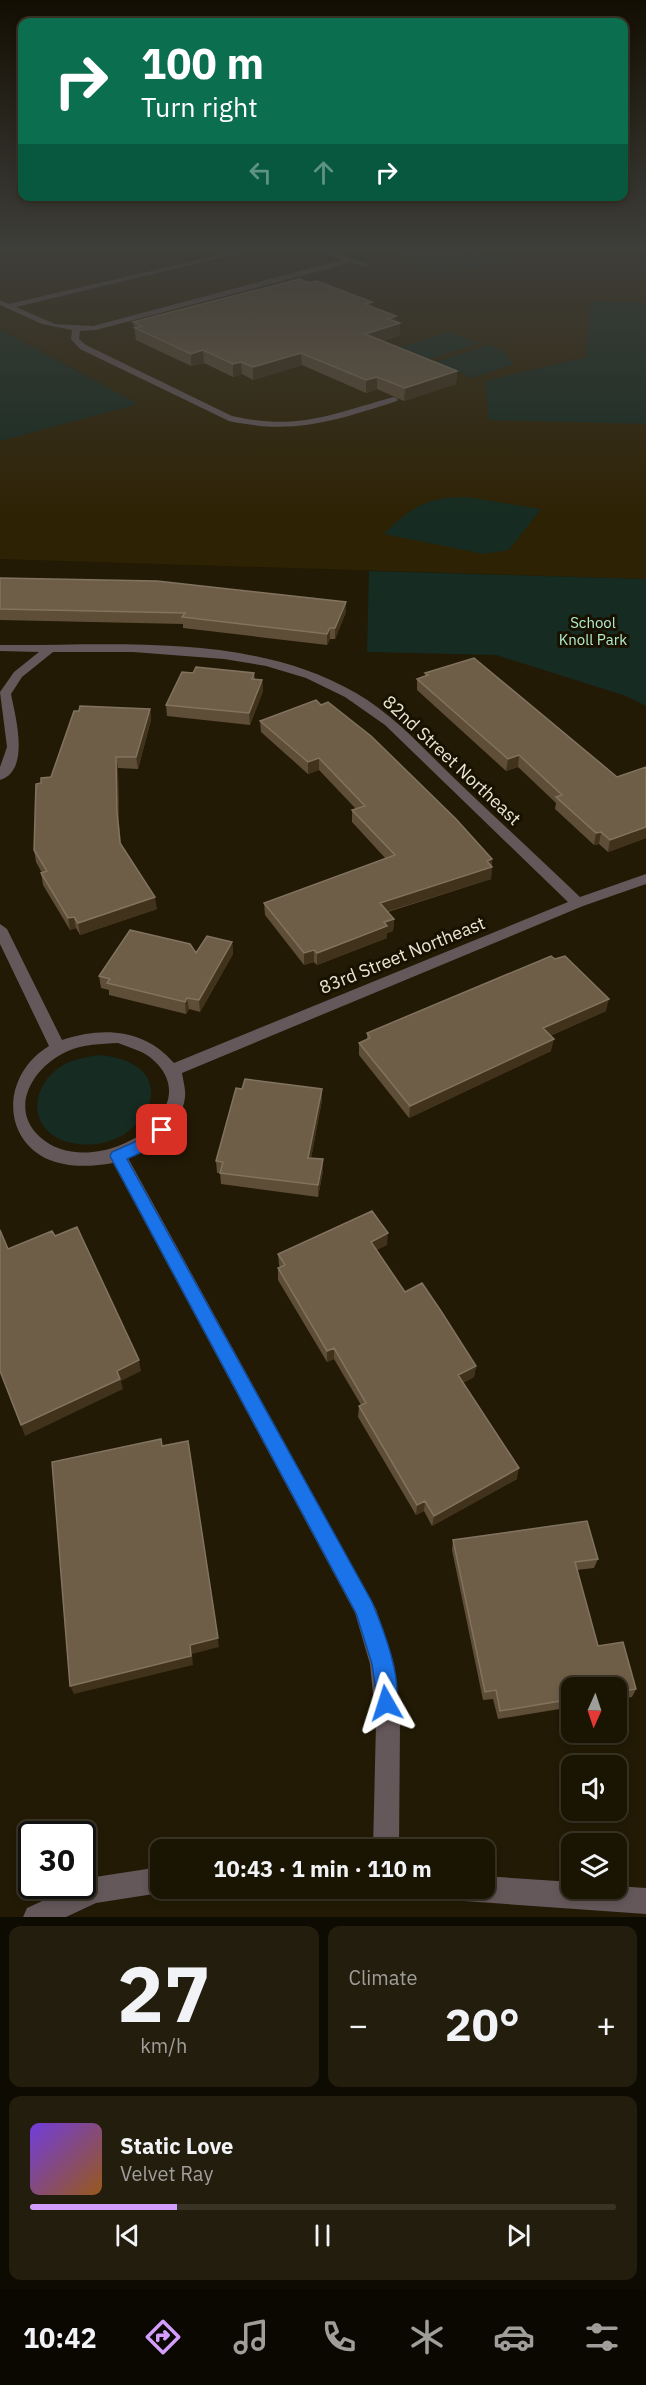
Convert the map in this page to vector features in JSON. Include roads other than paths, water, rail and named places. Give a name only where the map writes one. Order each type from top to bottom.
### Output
[{"type":"street","points":[[75,338],[83,346],[230,418],[246,423],[307,426],[394,399]]},
{"type":"street","name":"82nd Street Northeast","points":[[0,648],[191,652],[239,658],[271,664],[347,693],[398,730],[578,903]]},
{"type":"street","points":[[0,776],[9,767],[13,753],[14,739],[5,694],[7,688],[14,679],[50,649]]},
{"type":"street","name":"83rd Street Northeast","points":[[173,1070],[578,903],[646,879]]},
{"type":"street","points":[[0,929],[58,1049]]},
{"type":"street","points":[[119,1037],[142,1043],[161,1054],[173,1070],[178,1090],[174,1110],[162,1130],[142,1145],[117,1156],[89,1161],[62,1158],[39,1148],[23,1132],[16,1112],[18,1091],[29,1072],[46,1055],[93,1038],[119,1037]]},
{"type":"street","points":[[117,1156],[365,1609],[382,1664],[388,1723],[386,1839]]},
{"type":"street","points":[[36,1917],[95,1890],[150,1882]]},
{"type":"street","points":[[495,1890],[646,1901]]},
{"type":"park label","name":"School Knoll Park","points":[[593,630]]}]
